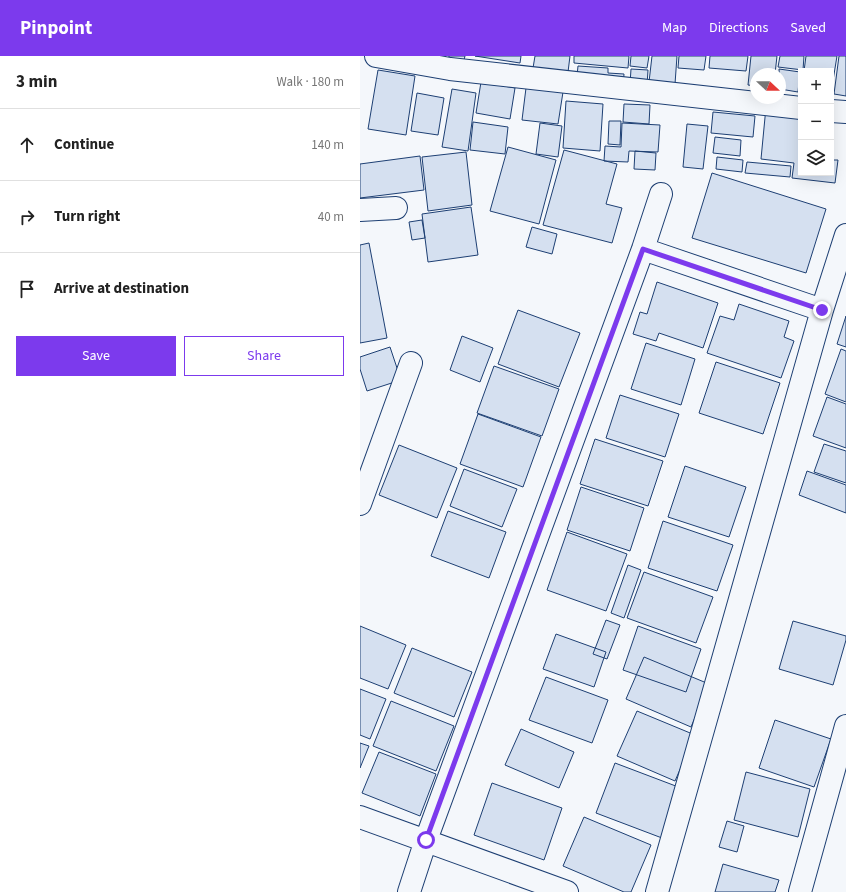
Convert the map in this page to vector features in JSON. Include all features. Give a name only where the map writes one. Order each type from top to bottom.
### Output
[{"type":"street","points":[[376,56],[450,69],[798,108]]},
{"type":"street","points":[[834,111],[846,112]]},
{"type":"street","points":[[409,892],[426,840],[643,249],[661,194]]},
{"type":"street","points":[[360,210],[396,208]]},
{"type":"street","points":[[657,892],[822,310],[846,235]]},
{"type":"street","points":[[643,249],[822,310]]},
{"type":"street","points":[[360,504],[411,363]]},
{"type":"street","points":[[800,892],[846,726]]},
{"type":"street","points":[[360,817],[568,892]]},
{"type":"building","points":[[449,56],[465,56],[463,64],[448,61]]},
{"type":"building","points":[[475,56],[521,56],[520,63]]},
{"type":"building","points":[[535,56],[570,56],[568,72],[533,68]]},
{"type":"building","points":[[574,56],[629,56],[628,68],[574,63]]},
{"type":"building","points":[[631,56],[649,56],[647,68],[630,66]]},
{"type":"building","points":[[652,56],[677,56],[675,84],[649,82]]},
{"type":"building","points":[[679,56],[706,56],[704,70],[678,68]]},
{"type":"building","points":[[710,56],[748,56],[746,71],[709,68]]},
{"type":"building","points":[[751,56],[777,56],[776,68],[750,68],[750,85],[748,85]]},
{"type":"building","points":[[780,56],[804,56],[803,68],[798,68],[798,69],[778,67]]},
{"type":"building","points":[[806,56],[837,56],[834,74],[834,68],[804,68]]},
{"type":"building","points":[[839,56],[846,56],[846,96],[834,94]]},
{"type":"building","points":[[578,66],[608,68],[608,73],[624,74],[623,86],[577,76]]},
{"type":"building","points":[[631,69],[648,70],[647,85],[630,84]]},
{"type":"building","points":[[378,70],[415,76],[406,135],[368,129]]},
{"type":"building","points":[[786,70],[798,72],[798,92],[786,90]]},
{"type":"building","points":[[481,82],[515,88],[510,119],[476,113]]},
{"type":"building","points":[[526,88],[563,92],[558,124],[522,120]]},
{"type":"building","points":[[452,89],[476,93],[468,151],[442,147]]},
{"type":"building","points":[[417,93],[444,98],[438,135],[411,131]]},
{"type":"building","points":[[566,101],[603,104],[600,151],[563,148]]},
{"type":"building","points":[[624,104],[650,105],[649,124],[623,122]]},
{"type":"building","points":[[766,107],[798,111],[798,176],[834,176],[834,160],[838,160],[835,183],[792,178],[794,163],[761,159]]},
{"type":"building","points":[[713,112],[755,116],[753,137],[711,133]]},
{"type":"building","points":[[609,121],[621,121],[620,145],[608,144]]},
{"type":"building","points":[[473,122],[508,127],[505,154],[470,150]]},
{"type":"building","points":[[540,123],[562,126],[558,157],[536,154]]},
{"type":"building","points":[[622,123],[660,125],[658,152],[629,151],[628,162],[604,161],[605,146],[621,147]]},
{"type":"building","points":[[687,124],[708,126],[703,169],[683,167]]},
{"type":"building","points":[[715,137],[741,140],[740,156],[713,153]]},
{"type":"building","points":[[508,147],[556,160],[539,224],[490,211]]},
{"type":"building","points":[[564,150],[617,164],[606,204],[622,208],[612,243],[543,225]]},
{"type":"building","points":[[635,151],[656,153],[655,170],[634,169]]},
{"type":"building","points":[[466,152],[472,205],[428,211],[422,157]]},
{"type":"building","points":[[420,156],[424,190],[360,198],[360,164]]},
{"type":"building","points":[[717,157],[743,160],[742,172],[716,169]]},
{"type":"building","points":[[747,162],[791,166],[790,177],[745,173]]},
{"type":"building","points":[[712,173],[826,209],[806,273],[692,238]]},
{"type":"building","points":[[471,207],[478,255],[428,262],[422,214]]},
{"type":"building","points":[[422,220],[425,238],[412,240],[409,222]]},
{"type":"building","points":[[532,227],[557,234],[552,254],[526,247]]},
{"type":"building","points":[[369,243],[387,338],[360,343],[360,245]]},
{"type":"building","points":[[657,282],[718,303],[703,348],[659,333],[656,341],[633,334],[640,312],[647,314]]},
{"type":"building","points":[[739,304],[789,321],[784,337],[794,341],[781,378],[707,353],[720,316],[734,320]]},
{"type":"building","points":[[518,310],[580,333],[559,387],[498,364]]},
{"type":"building","points":[[846,316],[846,347],[837,344]]},
{"type":"building","points":[[462,336],[493,348],[480,382],[450,370]]},
{"type":"building","points":[[646,343],[695,359],[681,405],[631,389]]},
{"type":"building","points":[[390,347],[401,380],[367,391],[360,369],[360,357]]},
{"type":"building","points":[[841,349],[846,351],[846,402],[825,394]]},
{"type":"building","points":[[716,362],[780,383],[763,434],[699,413]]},
{"type":"building","points":[[494,366],[559,389],[542,436],[477,413]]},
{"type":"building","points":[[620,395],[679,414],[665,457],[606,438]]},
{"type":"building","points":[[827,397],[846,404],[846,448],[813,436]]},
{"type":"building","points":[[478,414],[541,437],[523,487],[460,464]]},
{"type":"building","points":[[595,439],[663,461],[648,506],[580,484]]},
{"type":"building","points":[[824,444],[846,451],[846,483],[814,472]]},
{"type":"building","points":[[399,445],[457,468],[437,518],[379,495]]},
{"type":"building","points":[[685,466],[746,487],[729,537],[668,517]]},
{"type":"building","points":[[464,469],[517,489],[502,527],[450,506]]},
{"type":"building","points":[[807,471],[846,485],[846,513],[799,495]]},
{"type":"building","points":[[581,487],[644,508],[630,551],[567,530]]},
{"type":"building","points":[[448,511],[506,532],[489,578],[431,556]]},
{"type":"building","points":[[663,521],[733,545],[717,591],[648,568]]},
{"type":"building","points":[[567,532],[627,554],[606,611],[547,590]]},
{"type":"building","points":[[628,565],[641,570],[624,618],[611,613]]},
{"type":"building","points":[[644,572],[713,597],[696,643],[627,618]]},
{"type":"building","points":[[606,620],[620,625],[607,659],[593,654]]},
{"type":"building","points":[[793,621],[846,636],[833,685],[779,669]]},
{"type":"building","points":[[360,626],[406,645],[388,689],[360,678]]},
{"type":"building","points":[[638,626],[701,649],[686,692],[623,670]]},
{"type":"building","points":[[556,634],[606,652],[594,687],[543,669]]},
{"type":"building","points":[[412,648],[472,672],[454,717],[394,693]]},
{"type":"building","points":[[644,657],[709,684],[691,727],[626,699]]},
{"type":"building","points":[[546,677],[608,700],[592,743],[529,720]]},
{"type":"building","points":[[360,689],[386,699],[370,739],[360,735]]},
{"type":"building","points":[[391,701],[454,726],[436,771],[373,746]]},
{"type":"building","points":[[637,711],[695,735],[675,781],[617,756]]},
{"type":"building","points":[[775,720],[831,739],[814,787],[759,768]]},
{"type":"building","points":[[521,729],[574,752],[559,788],[505,765]]},
{"type":"building","points":[[360,743],[369,746],[360,768]]},
{"type":"building","points":[[379,752],[436,774],[420,816],[362,793]]},
{"type":"building","points":[[615,763],[681,788],[662,838],[596,813]]},
{"type":"building","points":[[746,772],[810,789],[798,837],[734,820]]},
{"type":"building","points":[[492,783],[562,808],[544,860],[474,835]]},
{"type":"building","points":[[584,817],[651,845],[631,892],[624,892],[563,866]]},
{"type":"building","points":[[727,821],[744,826],[737,852],[719,847]]},
{"type":"building","points":[[723,864],[779,880],[775,892],[715,892]]},
{"type":"route","points":[[426,840],[643,249],[822,310]]}]
